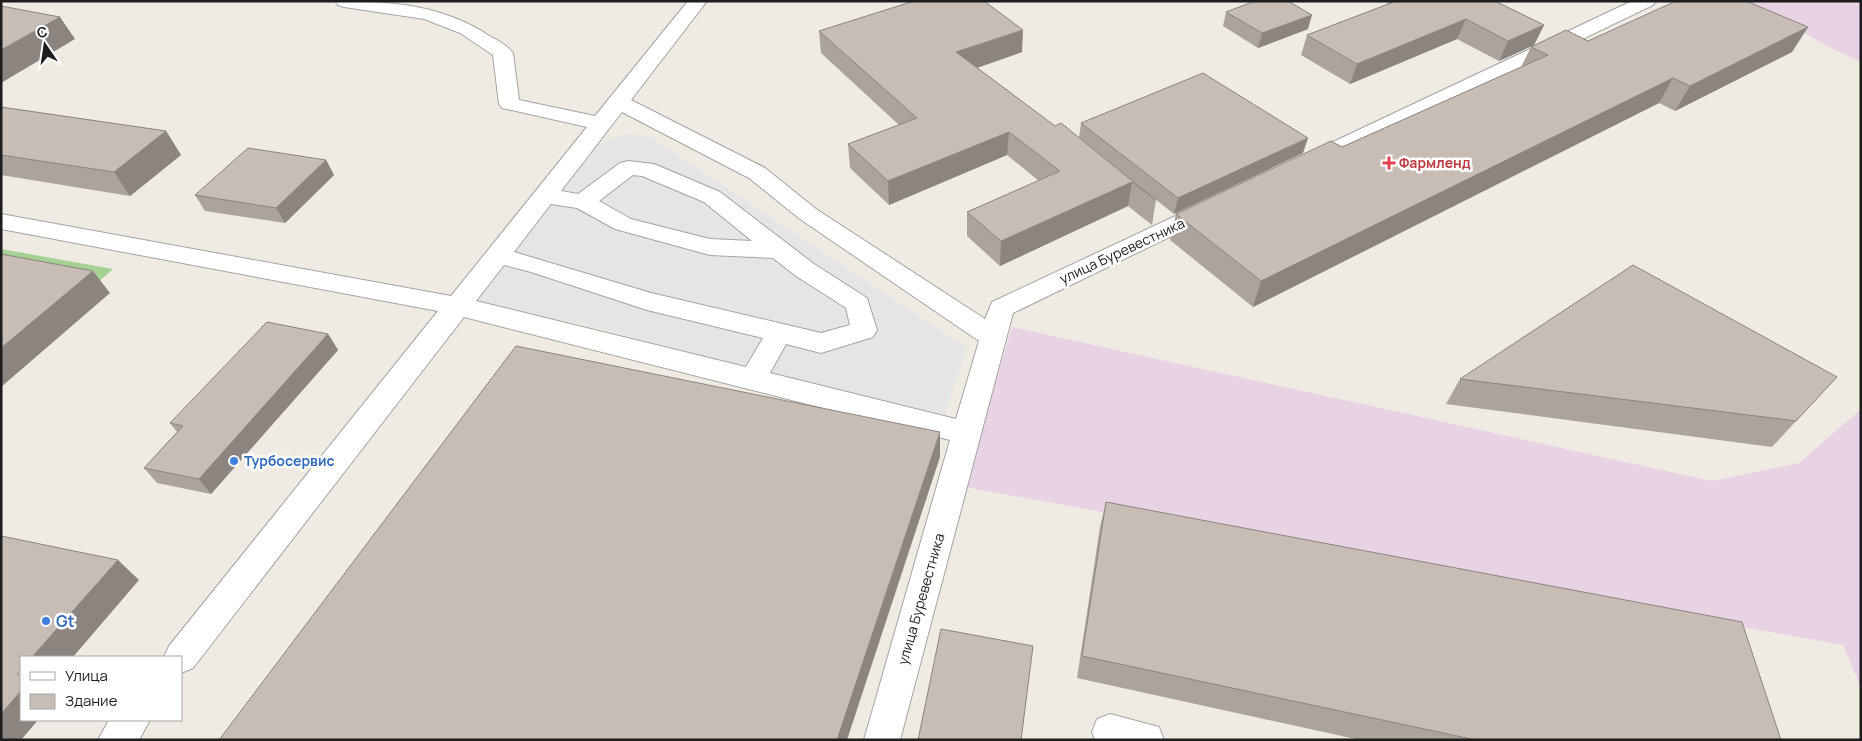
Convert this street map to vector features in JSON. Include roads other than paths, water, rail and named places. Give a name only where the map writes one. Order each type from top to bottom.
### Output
[{"type":"street","points":[[344,1],[435,7],[503,53],[509,104],[602,124]]},
{"type":"street","points":[[182,656],[698,1]]},
{"type":"street","points":[[1288,172],[1647,1]]},
{"type":"street","points":[[619,102],[757,173],[808,214],[994,338]]},
{"type":"street","points":[[498,256],[536,264],[647,301],[821,343],[864,330],[858,304],[805,270],[712,197],[646,169],[628,168],[606,182],[583,202]]},
{"type":"street","points":[[545,196],[583,202],[624,224],[710,247],[780,250]]},
{"type":"street","name":"улица Буревестника","points":[[882,740],[1001,308],[1164,221],[1226,202]]},
{"type":"street","points":[[1,221],[458,306],[968,433]]},
{"type":"street","points":[[753,379],[779,333]]},
{"type":"street","points":[[116,740],[131,721]]},
{"type":"street","points":[[1110,732],[1146,740]]},
{"type":"place","name":"Фармленд","points":[[1389,163]]},
{"type":"place","name":"Турбосервис","points":[[234,461]]},
{"type":"place","name":"Gt","points":[[46,621]]}]
